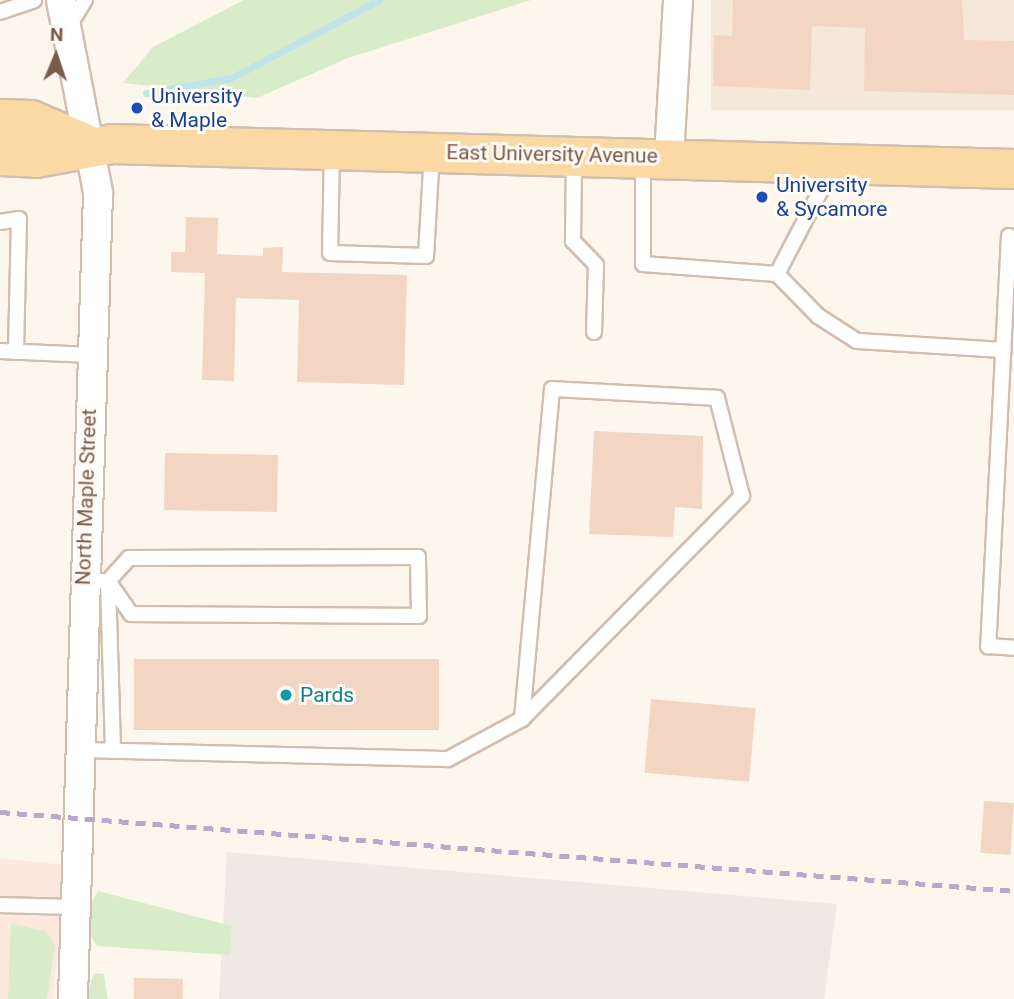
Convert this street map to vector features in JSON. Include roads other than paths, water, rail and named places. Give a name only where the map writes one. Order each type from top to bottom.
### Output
[{"type":"main road","name":"East University Avenue","points":[[0,119],[31,120],[89,145]]},
{"type":"main road","name":"East University Avenue","points":[[0,156],[36,158],[89,145],[656,157],[1014,169]]},
{"type":"street","name":"North Maple Street","points":[[61,0],[64,36],[89,145],[98,200],[92,355],[95,581],[81,750],[73,999]]},
{"type":"street","points":[[656,157],[678,0]]},
{"type":"lane","points":[[0,12],[34,0]]},
{"type":"lane","points":[[64,36],[85,0]]},
{"type":"lane","points":[[332,149],[330,253],[426,256],[432,152]]},
{"type":"lane","points":[[574,155],[572,241],[596,265],[594,332]]},
{"type":"lane","points":[[656,157],[643,264],[777,274],[818,317],[857,341],[1003,350]]},
{"type":"lane","points":[[777,274],[834,164]]},
{"type":"lane","points":[[0,222],[19,219],[16,352]]},
{"type":"lane","points":[[1009,236],[988,646],[1014,648]]},
{"type":"lane","points":[[0,351],[92,355]]},
{"type":"lane","points":[[81,750],[448,759],[522,719],[742,496],[717,398],[552,388],[522,719]]},
{"type":"lane","points":[[418,557],[419,616],[131,614],[95,581],[129,558],[418,557]]},
{"type":"lane","points":[[95,581],[113,751]]},
{"type":"lane","points":[[0,905],[76,907]]},
{"type":"waterway","points":[[146,93],[231,78],[379,0]]},
{"type":"railway","points":[[0,812],[1014,891]]},
{"type":"place","name":"University & Maple","points":[[137,108]]},
{"type":"place","name":"University & Sycamore","points":[[762,197]]},
{"type":"place","name":"Pards","points":[[286,695]]}]
